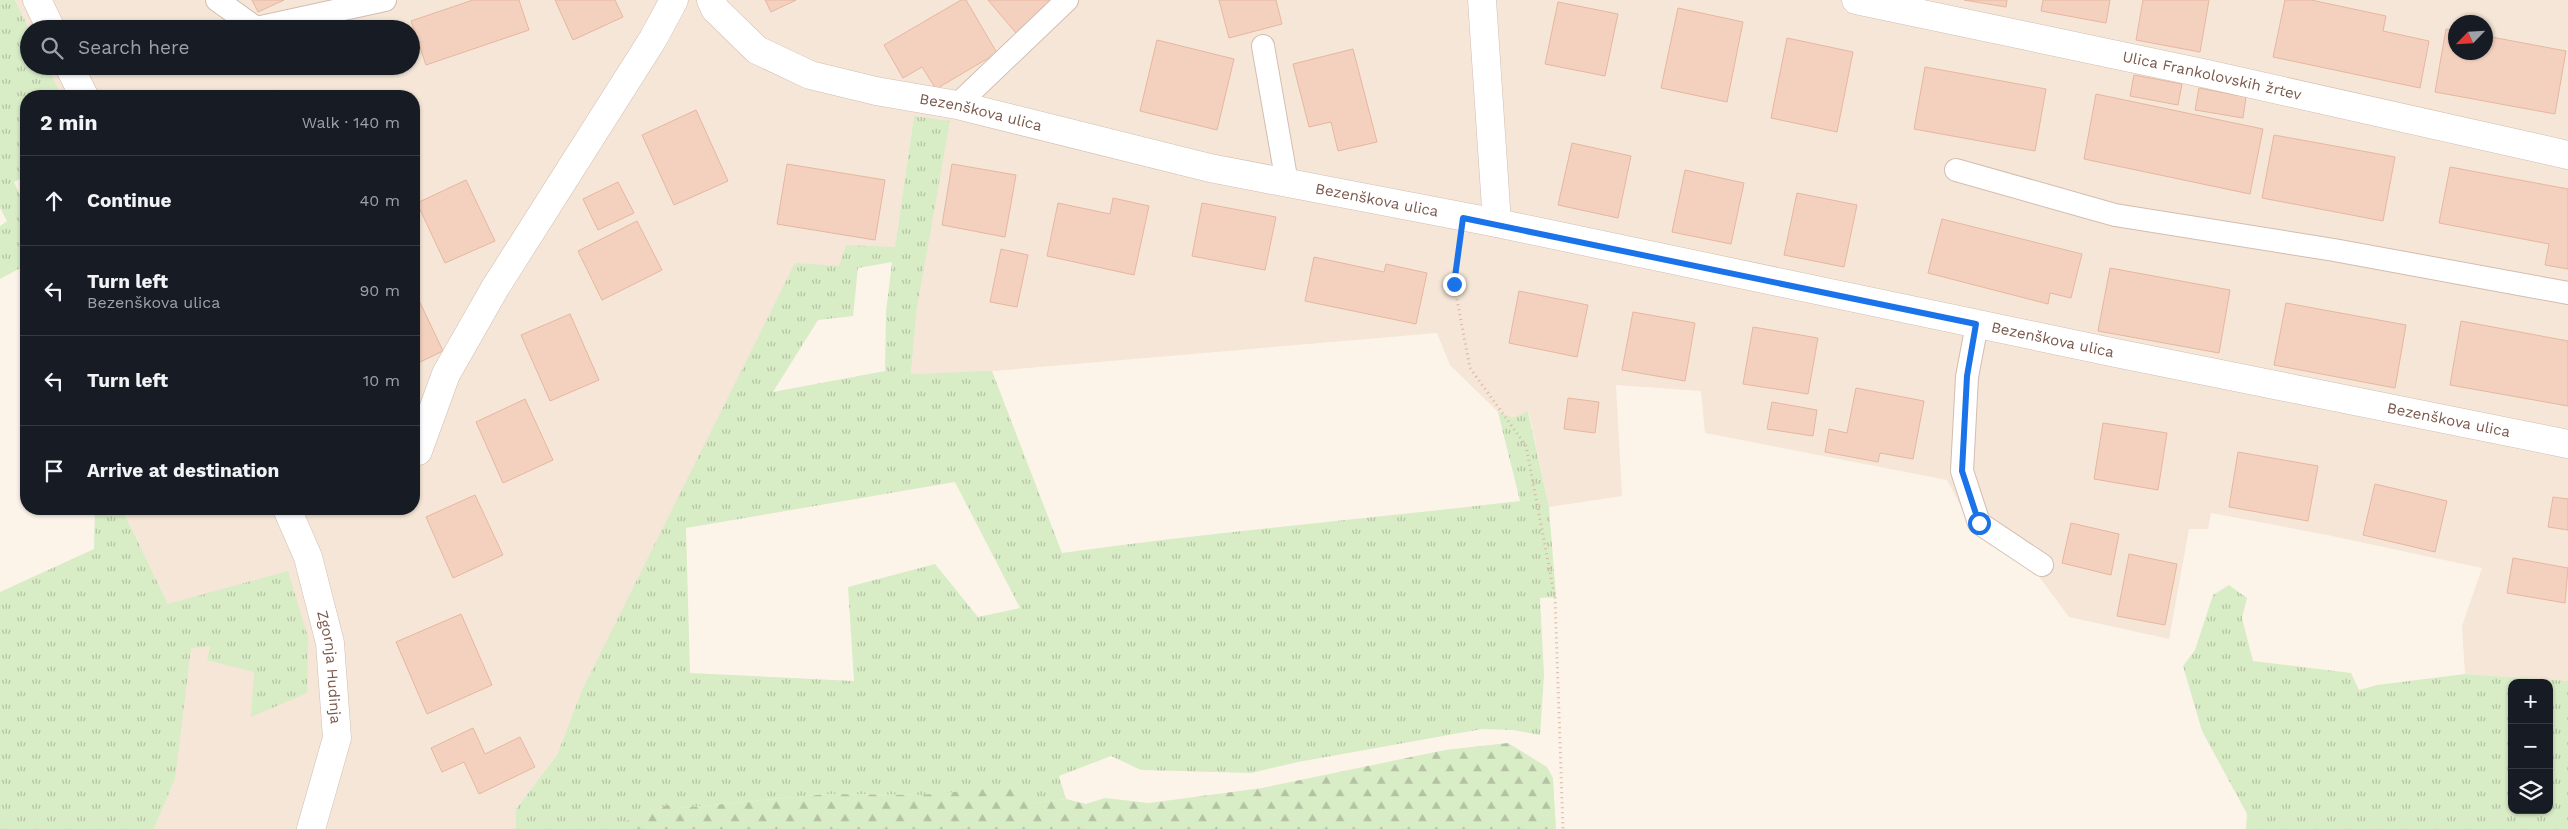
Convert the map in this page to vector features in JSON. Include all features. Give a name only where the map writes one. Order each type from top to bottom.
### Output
[{"type":"street","points":[[37,0],[47,20]]},
{"type":"street","points":[[420,446],[446,374],[456,356],[495,288],[653,39],[674,0]]},
{"type":"street","name":"Bezenškova ulica","points":[[711,0],[715,9],[758,50],[810,75],[876,92],[957,105],[1210,168],[1497,223],[1976,324],[2568,444]]},
{"type":"street","points":[[1482,0],[1497,223]]},
{"type":"street","name":"Ulica Frankolovskih žrtev","points":[[1856,0],[2207,74],[2568,155]]},
{"type":"street","points":[[74,75],[81,90]]},
{"type":"street","name":"Zgornja Hudinja","points":[[290,515],[308,557],[330,643],[332,662],[337,738],[311,829]]},
{"type":"lane","points":[[217,0],[245,20]]},
{"type":"lane","points":[[293,20],[385,0]]},
{"type":"lane","points":[[957,105],[1067,0]]},
{"type":"lane","points":[[1263,46],[1287,183]]},
{"type":"lane","points":[[1956,170],[2115,215],[2334,250],[2568,293]]},
{"type":"lane","points":[[1976,324],[1967,376],[1962,471],[1979,523],[2042,565]]},
{"type":"path","points":[[1463,218],[1454,284],[1470,368],[1526,446],[1555,598],[1563,829]]},
{"type":"shaded area","points":[[15,0],[2568,0],[2568,681],[2465,674],[2462,626],[2482,568],[2327,535],[2211,513],[2208,529],[2189,529],[2169,639],[2069,617],[2037,574],[1974,532],[1947,480],[1705,433],[1701,391],[1616,385],[1622,496],[1549,507],[1529,412],[1513,419],[1498,412],[1450,365],[1437,333],[982,372],[911,374],[917,307],[914,116],[895,248],[846,245],[840,266],[628,601],[582,690],[557,755],[516,809],[516,829],[154,829],[175,779],[168,604],[125,515],[420,515],[420,90],[59,90],[52,75],[420,75],[420,20],[25,20]]},
{"type":"green space","points":[[0,0],[15,0],[25,20],[20,20],[20,75],[52,75],[59,90],[20,90],[20,179],[14,182],[20,195],[20,268],[0,279],[0,226],[7,221],[0,208]]},
{"type":"green space","points":[[914,116],[950,121],[917,307],[911,374],[992,371],[1062,553],[1520,501],[1498,412],[1513,418],[1528,411],[1549,507],[1556,597],[1540,598],[1544,675],[1540,735],[1513,730],[1482,729],[1298,762],[1251,773],[1141,770],[1111,756],[1059,776],[1066,799],[1035,803],[922,795],[827,794],[682,808],[670,804],[627,821],[617,829],[516,829],[516,809],[557,755],[582,690],[795,263],[839,266],[846,245],[895,247]],"holes":[[[892,262],[886,312],[885,371],[773,392],[818,320],[853,316],[858,268]],[[955,482],[1020,608],[978,617],[935,564],[848,587],[854,681],[690,673],[686,528]]]},
{"type":"green space","points":[[95,515],[125,515],[168,604],[288,571],[308,637],[307,693],[251,717],[254,672],[207,660],[210,646],[191,648],[175,779],[154,829],[0,829],[0,592],[94,549]]},
{"type":"green space","points":[[2229,585],[2247,598],[2242,618],[2253,661],[2351,673],[2359,690],[2377,685],[2465,674],[2539,679],[2508,679],[2508,814],[2553,814],[2553,680],[2568,681],[2568,829],[2246,829],[2247,814],[2202,731],[2183,666],[2195,650],[2213,595]]},
{"type":"green space","points":[[1508,743],[1547,767],[1553,778],[1556,829],[617,829],[626,821],[670,804],[682,808],[827,794],[922,795],[1028,785],[1035,803],[1066,799],[1086,804],[1105,798],[1149,803],[1262,788],[1445,750]]},
{"type":"building","points":[[252,0],[284,0],[258,12]]},
{"type":"building","points":[[473,0],[519,0],[529,30],[426,65],[420,47],[420,20],[414,20]]},
{"type":"building","points":[[555,0],[615,0],[623,17],[573,40]]},
{"type":"building","points":[[765,0],[796,0],[771,12]]},
{"type":"building","points":[[961,0],[966,0],[997,53],[936,89],[922,67],[903,78],[884,45]]},
{"type":"building","points":[[988,0],[1055,0],[1016,33]]},
{"type":"building","points":[[1219,0],[1276,0],[1282,24],[1229,38]]},
{"type":"building","points":[[1964,0],[2007,0],[2006,7]]},
{"type":"building","points":[[2043,0],[2110,0],[2106,23],[2041,11]]},
{"type":"building","points":[[2143,0],[2209,0],[2200,52],[2136,40]]},
{"type":"building","points":[[2285,0],[2311,0],[2386,16],[2383,31],[2429,41],[2420,88],[2273,57]]},
{"type":"building","points":[[1558,2],[1618,14],[1605,76],[1545,64]]},
{"type":"building","points":[[1678,8],[1743,22],[1727,102],[1661,88]]},
{"type":"building","points":[[2446,29],[2448,29],[2448,60],[2493,60],[2493,37],[2566,51],[2555,114],[2435,92]]},
{"type":"building","points":[[1787,38],[1853,52],[1837,132],[1771,118]]},
{"type":"building","points":[[1157,40],[1234,59],[1217,130],[1140,111]]},
{"type":"building","points":[[1353,49],[1377,142],[1338,151],[1331,122],[1309,127],[1293,64]]},
{"type":"building","points":[[1925,67],[2046,89],[2035,151],[1914,129]]},
{"type":"building","points":[[2134,75],[2182,84],[2178,105],[2130,96]]},
{"type":"building","points":[[2199,88],[2246,97],[2243,118],[2195,110]]},
{"type":"building","points":[[2096,94],[2263,129],[2250,194],[2084,159]]},
{"type":"building","points":[[696,110],[728,181],[674,205],[642,135]]},
{"type":"building","points":[[2274,135],[2395,157],[2383,221],[2262,198]]},
{"type":"building","points":[[1572,143],[1631,156],[1618,218],[1558,205]]},
{"type":"building","points":[[787,164],[885,180],[875,240],[777,224]]},
{"type":"building","points":[[952,164],[1016,175],[1005,237],[942,225]]},
{"type":"building","points":[[2450,167],[2568,189],[2568,269],[2545,265],[2549,244],[2439,223]]},
{"type":"building","points":[[1685,170],[1744,183],[1731,244],[1672,232]]},
{"type":"building","points":[[466,180],[495,241],[445,263],[420,209],[420,202]]},
{"type":"building","points":[[618,182],[634,213],[598,230],[583,199]]},
{"type":"building","points":[[1797,193],[1857,205],[1844,267],[1784,255]]},
{"type":"building","points":[[1113,198],[1149,206],[1134,275],[1047,256],[1058,203],[1110,214]]},
{"type":"building","points":[[1202,203],[1276,217],[1265,270],[1192,256]]},
{"type":"building","points":[[1942,219],[2082,254],[2071,298],[2050,293],[2048,304],[1928,273]]},
{"type":"building","points":[[637,221],[662,270],[602,300],[578,251]]},
{"type":"building","points":[[1001,249],[1028,255],[1017,307],[990,302]]},
{"type":"building","points":[[1314,257],[1384,272],[1386,264],[1427,273],[1416,324],[1305,301]]},
{"type":"building","points":[[2110,268],[2230,290],[2219,353],[2098,331]]},
{"type":"building","points":[[1519,291],[1588,305],[1577,357],[1509,343]]},
{"type":"building","points":[[420,303],[443,351],[420,362]]},
{"type":"building","points":[[2286,303],[2406,325],[2395,388],[2274,365]]},
{"type":"building","points":[[1633,312],[1695,323],[1685,381],[1622,370]]},
{"type":"building","points":[[570,314],[599,380],[550,401],[521,335]]},
{"type":"building","points":[[2461,321],[2568,341],[2568,406],[2450,385]]},
{"type":"building","points":[[1753,327],[1818,338],[1808,394],[1743,384]]},
{"type":"building","points":[[1856,388],[1924,401],[1913,459],[1880,453],[1878,462],[1825,452],[1829,429],[1847,433]]},
{"type":"building","points":[[1568,398],[1599,402],[1595,433],[1564,429]]},
{"type":"building","points":[[525,399],[553,460],[503,483],[476,422]]},
{"type":"building","points":[[1772,402],[1817,410],[1813,436],[1767,429]]},
{"type":"building","points":[[2103,423],[2167,433],[2158,490],[2094,479]]},
{"type":"building","points":[[2238,452],[2318,466],[2308,521],[2229,507]]},
{"type":"building","points":[[2375,484],[2447,501],[2435,552],[2363,535]]},
{"type":"building","points":[[475,495],[503,555],[453,578],[426,517]]},
{"type":"building","points":[[2553,497],[2568,499],[2568,530],[2548,527]]},
{"type":"building","points":[[2071,523],[2119,534],[2111,575],[2062,563]]},
{"type":"building","points":[[2129,554],[2177,564],[2165,625],[2117,616]]},
{"type":"building","points":[[2513,558],[2568,568],[2565,603],[2507,593]]},
{"type":"building","points":[[461,614],[492,685],[427,714],[396,642]]},
{"type":"building","points":[[473,728],[485,754],[520,737],[535,767],[479,794],[464,762],[442,772],[431,748]]},
{"type":"route","points":[[1454,284],[1463,218],[1497,223],[1976,324],[1967,376],[1962,471],[1979,523]]}]
